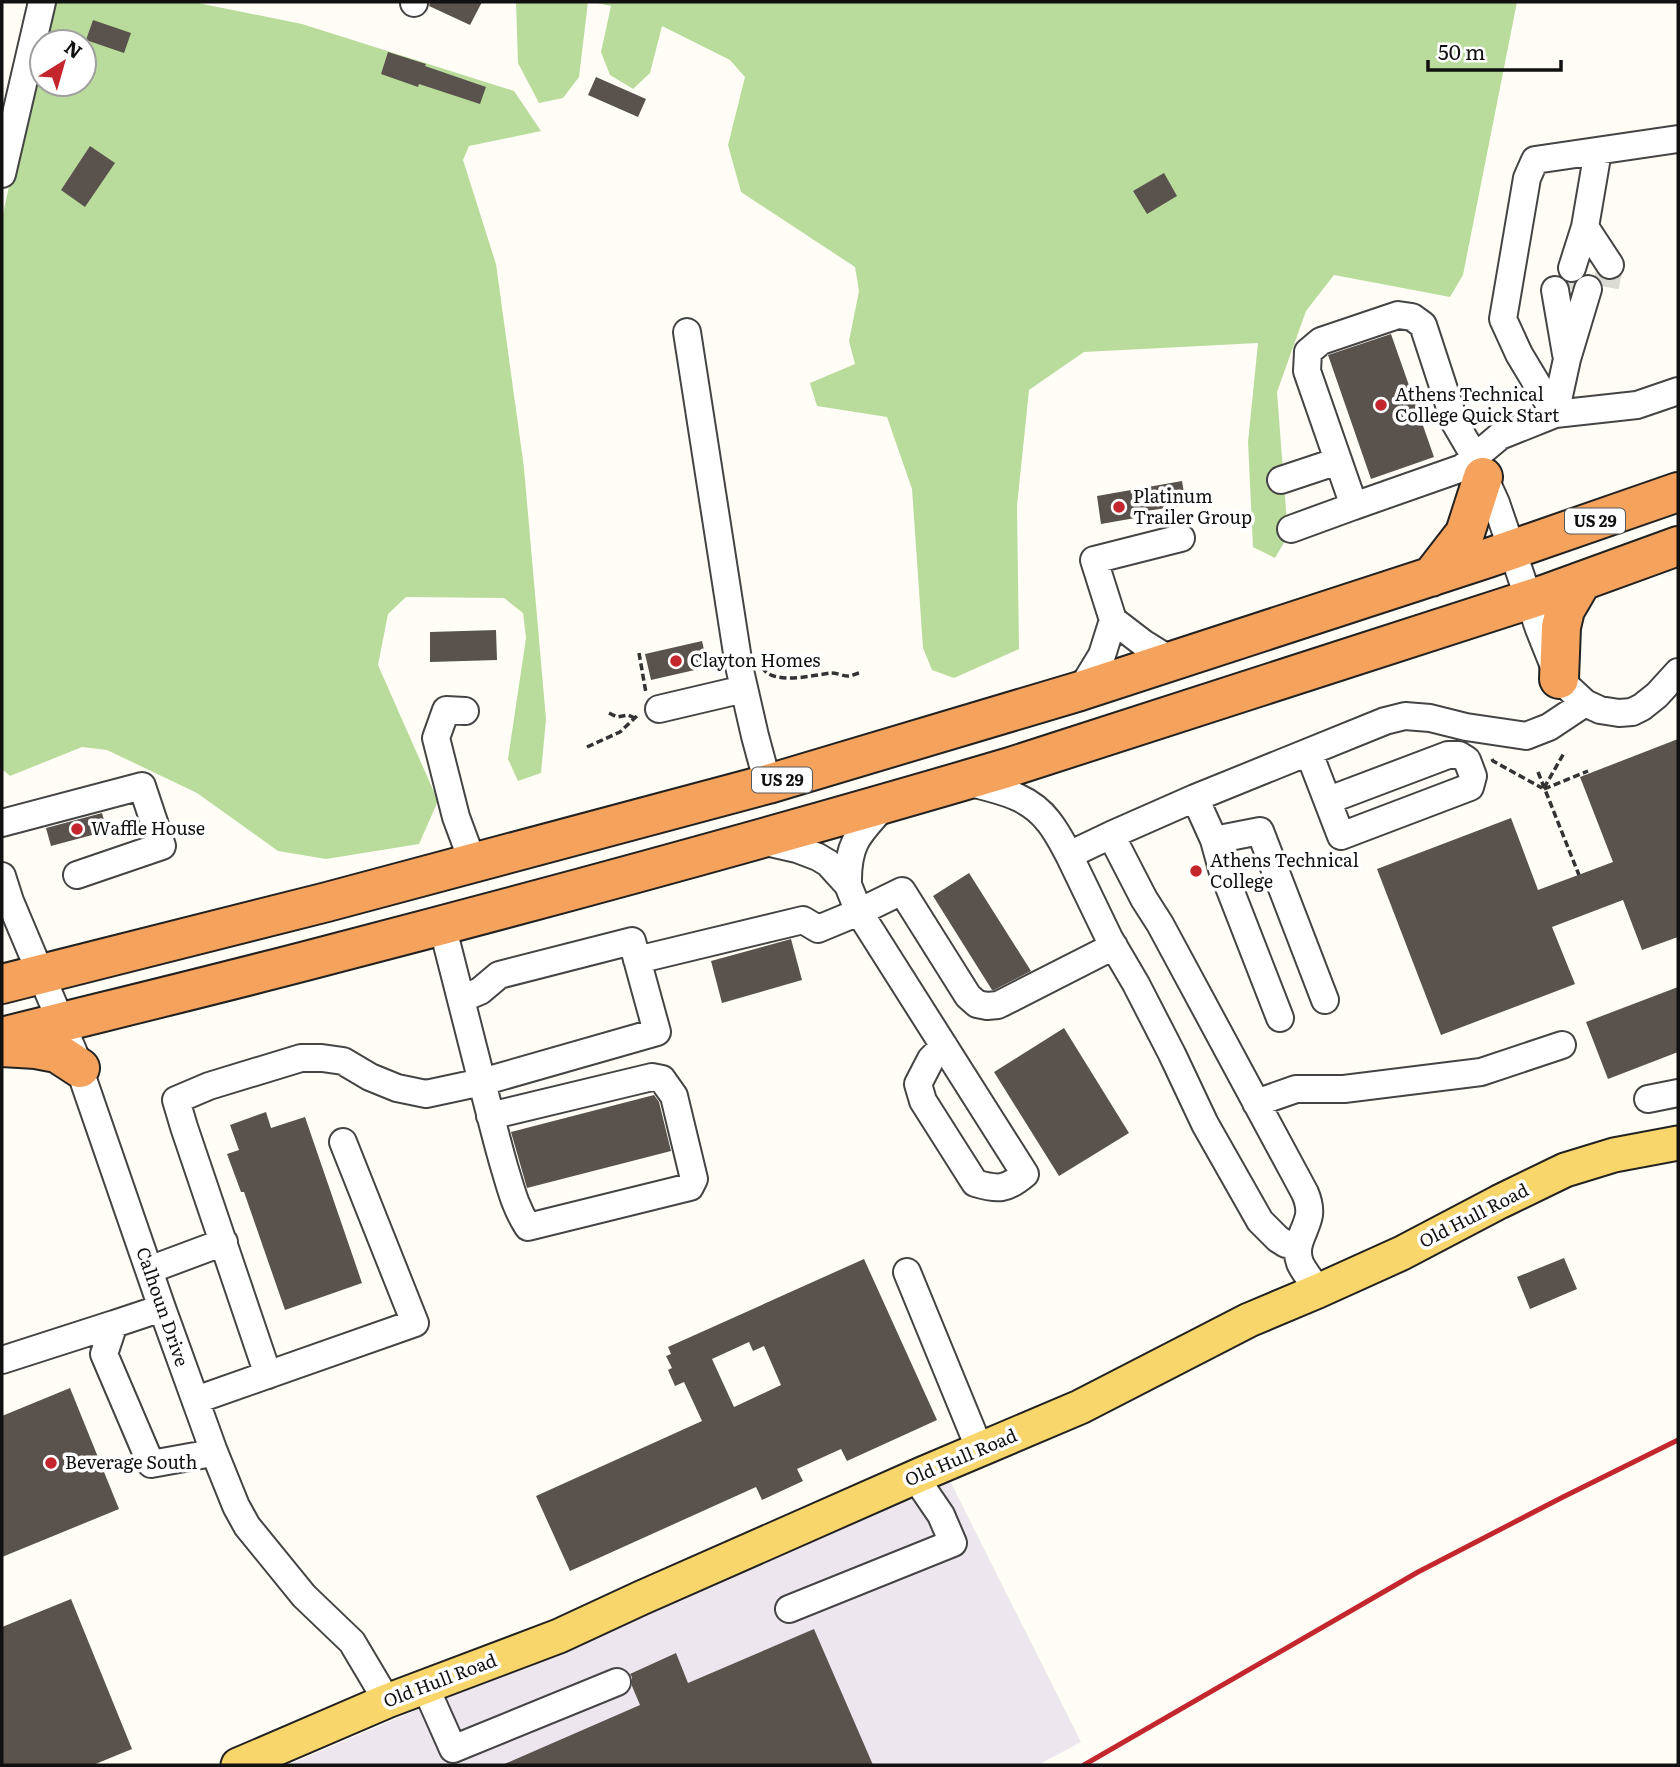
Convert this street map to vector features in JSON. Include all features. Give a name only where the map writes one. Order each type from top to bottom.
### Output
[{"type":"highway","points":[[1432,577],[1470,523],[1479,467]]},
{"type":"highway","name":"US 29","points":[[1520,574],[1678,492]]},
{"type":"highway","points":[[946,786],[969,762],[1138,699],[1678,522]]},
{"type":"highway","name":"US 29","points":[[2,1038],[52,998],[327,902],[768,784],[1080,691],[1432,577],[1520,574],[1582,581],[1678,545]]},
{"type":"highway","points":[[1572,691],[1561,627],[1565,610],[1582,581]]},
{"type":"highway","name":"US 29","points":[[2,984],[52,998],[341,952],[946,786]]},
{"type":"highway","points":[[2,1010],[272,945],[426,903],[570,855],[631,820]]},
{"type":"highway","points":[[2,1047],[57,1053],[80,1068]]},
{"type":"main road","name":"Old Hull Road","points":[[238,1765],[387,1701],[559,1636],[653,1592],[1080,1407],[1249,1320],[1402,1252],[1565,1170],[1614,1155],[1678,1143]]},
{"type":"street","points":[[2,174],[42,2]]},
{"type":"street","points":[[1555,414],[1519,354],[1503,319],[1527,178],[1535,160],[1678,139]]},
{"type":"street","points":[[1555,414],[1581,278],[1585,227],[1598,151]]},
{"type":"street","points":[[1567,359],[1581,278]]},
{"type":"street","points":[[1354,506],[1307,371],[1308,352],[1321,341],[1398,315],[1412,317],[1423,325],[1455,423],[1496,503],[1520,574],[1572,691],[1600,710],[1632,712],[1642,708],[1657,695],[1678,672]]},
{"type":"street","points":[[687,332],[739,666],[768,784]]},
{"type":"street","points":[[1479,467],[1500,436],[1555,414],[1637,405],[1678,391]]},
{"type":"street","points":[[1281,480],[1338,461]]},
{"type":"street","points":[[1291,529],[1462,468],[1479,467]]},
{"type":"street","points":[[1172,661],[1113,620],[1094,560],[1181,538]]},
{"type":"street","points":[[1080,691],[1102,655],[1113,620]]},
{"type":"street","points":[[646,709],[744,689]]},
{"type":"street","points":[[1069,855],[1195,798],[1385,721],[1405,716],[1430,718],[1466,727],[1526,736],[1549,727],[1572,691]]},
{"type":"street","points":[[465,711],[446,710],[436,738],[456,817],[473,863]]},
{"type":"street","points":[[1309,753],[1342,836],[1470,787],[1473,776],[1467,760],[1456,754],[1443,756],[1328,800]]},
{"type":"street","points":[[2,823],[142,786],[162,846],[77,875]]},
{"type":"street","points":[[946,786],[1023,798],[1051,823],[1142,995],[1205,1125],[1260,1222],[1286,1244],[1297,1244]]},
{"type":"street","points":[[1195,798],[1214,841],[1222,869],[1280,1018]]},
{"type":"street","points":[[848,886],[848,866],[853,844],[886,804]]},
{"type":"street","points":[[1214,841],[1260,831],[1325,1000]]},
{"type":"street","points":[[1111,835],[1305,1193],[1309,1205],[1308,1221],[1297,1244],[1300,1262],[1318,1291]]},
{"type":"street","points":[[757,840],[818,857],[828,863],[848,886],[859,912],[944,1046],[1025,1174],[1013,1184],[995,1189],[975,1183],[923,1101],[918,1084],[931,1059],[944,1046]]},
{"type":"street","name":"Calhoun Drive","points":[[2,876],[6,902],[52,998],[80,1068],[162,1308],[236,1506],[247,1526],[304,1596],[352,1642],[387,1701]]},
{"type":"street","points":[[637,960],[803,920],[818,929],[902,891],[968,996],[977,1004],[998,1005],[1114,946]]},
{"type":"street","points":[[442,925],[490,1116],[518,1212],[528,1227],[690,1187],[694,1179],[674,1096],[662,1079],[652,1077],[490,1116]]},
{"type":"street","points":[[268,1375],[176,1100],[209,1086],[301,1058],[343,1061],[370,1077],[397,1088],[426,1094],[482,1082],[657,1032],[632,941],[499,975],[480,991],[461,999]]},
{"type":"street","points":[[1256,1103],[1296,1089],[1344,1089],[1481,1072],[1562,1045]]},
{"type":"street","points":[[1648,1099],[1678,1093]]},
{"type":"street","points":[[196,1401],[415,1323],[343,1142]]},
{"type":"street","points":[[149,1270],[224,1242]]},
{"type":"street","points":[[907,1272],[980,1450]]},
{"type":"street","points":[[2,1360],[162,1308]]},
{"type":"street","points":[[114,1324],[104,1354],[151,1464],[201,1455],[213,1449]]},
{"type":"street","points":[[789,1609],[953,1543],[941,1515],[915,1477]]},
{"type":"street","points":[[425,1686],[453,1749],[617,1682]]},
{"type":"path","points":[[639,653],[646,709]]},
{"type":"path","points":[[760,660],[765,672],[774,676],[792,678],[830,673],[848,676],[859,673]]},
{"type":"path","points":[[609,713],[617,717],[646,709]]},
{"type":"path","points":[[587,747],[620,732],[646,709]]},
{"type":"path","points":[[1488,751],[1493,761],[1544,789]]},
{"type":"path","points":[[1544,789],[1564,753]]},
{"type":"path","points":[[1544,789],[1588,771]]},
{"type":"path","points":[[1538,772],[1579,875]]},
{"type":"shaded area","points":[[950,1481],[1081,1742],[1038,1765],[288,1765]]},
{"type":"green space","points":[[50,2],[193,2],[302,24],[514,91],[541,131],[469,146],[463,160],[496,264],[524,468],[546,719],[541,773],[518,781],[508,759],[526,638],[523,613],[504,598],[406,597],[388,614],[378,665],[438,801],[419,844],[326,859],[278,851],[197,793],[107,750],[82,747],[10,776],[2,769],[2,218],[29,98],[98,98],[98,28],[44,28]]},
{"type":"green space","points":[[516,2],[588,2],[579,77],[563,98],[539,103],[518,63]]},
{"type":"green space","points":[[592,2],[1517,2],[1463,275],[1450,297],[1334,275],[1306,311],[1277,392],[1288,536],[1275,558],[1253,547],[1248,442],[1258,343],[1084,352],[1029,390],[1017,506],[1019,649],[954,678],[932,670],[923,648],[912,489],[887,417],[817,406],[810,383],[855,364],[849,341],[859,291],[855,267],[741,192],[728,145],[745,77],[730,60],[662,26],[650,73],[633,89],[610,75],[601,52],[611,6]]},
{"type":"building","points":[[430,2],[482,2],[470,25],[429,6]]},
{"type":"building","points":[[93,20],[131,33],[124,53],[98,44],[98,28],[90,28]]},
{"type":"building","points":[[388,52],[486,87],[480,104],[381,74]]},
{"type":"building","points":[[596,77],[646,99],[638,117],[588,95]]},
{"type":"building","points":[[90,146],[115,163],[85,207],[61,190]]},
{"type":"building","points":[[1164,173],[1177,196],[1147,214],[1133,191]]},
{"type":"building","name":"Athens Technical College Quick Start","points":[[1391,334],[1434,457],[1371,479],[1328,355]]},
{"type":"building","points":[[1182,481],[1186,505],[1140,512],[1141,517],[1101,524],[1097,496]]},
{"type":"building","points":[[496,630],[497,660],[430,662],[430,632]]},
{"type":"building","name":"Clayton Homes","points":[[702,641],[708,667],[651,680],[645,654]]},
{"type":"building","points":[[1678,739],[1678,937],[1642,950],[1623,900],[1552,927],[1575,984],[1441,1035],[1377,869],[1511,818],[1538,890],[1613,862],[1580,777]]},
{"type":"building","name":"Waffle House","points":[[102,813],[107,831],[51,846],[46,828]]},
{"type":"building","points":[[969,873],[1031,971],[994,990],[933,896]]},
{"type":"building","points":[[791,939],[802,980],[722,1003],[711,961]]},
{"type":"building","points":[[1678,987],[1678,1052],[1608,1079],[1586,1022]]},
{"type":"building","points":[[1064,1028],[1129,1133],[1059,1176],[994,1072]]},
{"type":"building","points":[[654,1095],[659,1102],[671,1151],[527,1188],[511,1132]]},
{"type":"building","points":[[266,1112],[271,1128],[305,1117],[362,1283],[285,1310],[244,1192],[241,1192],[227,1154],[239,1150],[230,1125]]},
{"type":"building","points":[[1564,1258],[1577,1289],[1530,1309],[1517,1277]]},
{"type":"building","points":[[864,1259],[937,1420],[847,1461],[841,1449],[797,1469],[803,1481],[762,1500],[756,1487],[570,1571],[536,1496],[702,1421],[684,1382],[675,1386],[668,1370],[672,1368],[666,1356],[671,1354],[668,1347]],"holes":[[[749,1342],[753,1351],[764,1346],[781,1385],[734,1407],[712,1359]]]},
{"type":"building","name":"Beverage South","points":[[70,1388],[119,1509],[2,1557],[2,1416]]},
{"type":"building","points":[[71,1599],[132,1749],[93,1765],[2,1765],[2,1627]]},
{"type":"building","points":[[814,1629],[873,1765],[502,1765],[640,1705],[630,1674],[676,1653],[688,1683]]},
{"type":"tunnel","points":[[1606,287],[1610,265]]},
{"type":"tunnel","points":[[1569,289],[1572,268]]},
{"type":"railway","points":[[1084,1765],[1418,1572],[1678,1440]]},
{"type":"place","name":"Athens Technical College Quick Start","points":[[1381,405]]},
{"type":"place","name":"Platinum Trailer Group","points":[[1119,507]]},
{"type":"place","name":"Clayton Homes","points":[[676,661]]},
{"type":"place","name":"Waffle House","points":[[77,829]]},
{"type":"place","name":"Athens Technical College","points":[[1196,871]]},
{"type":"place","name":"Beverage South","points":[[51,1463]]}]
